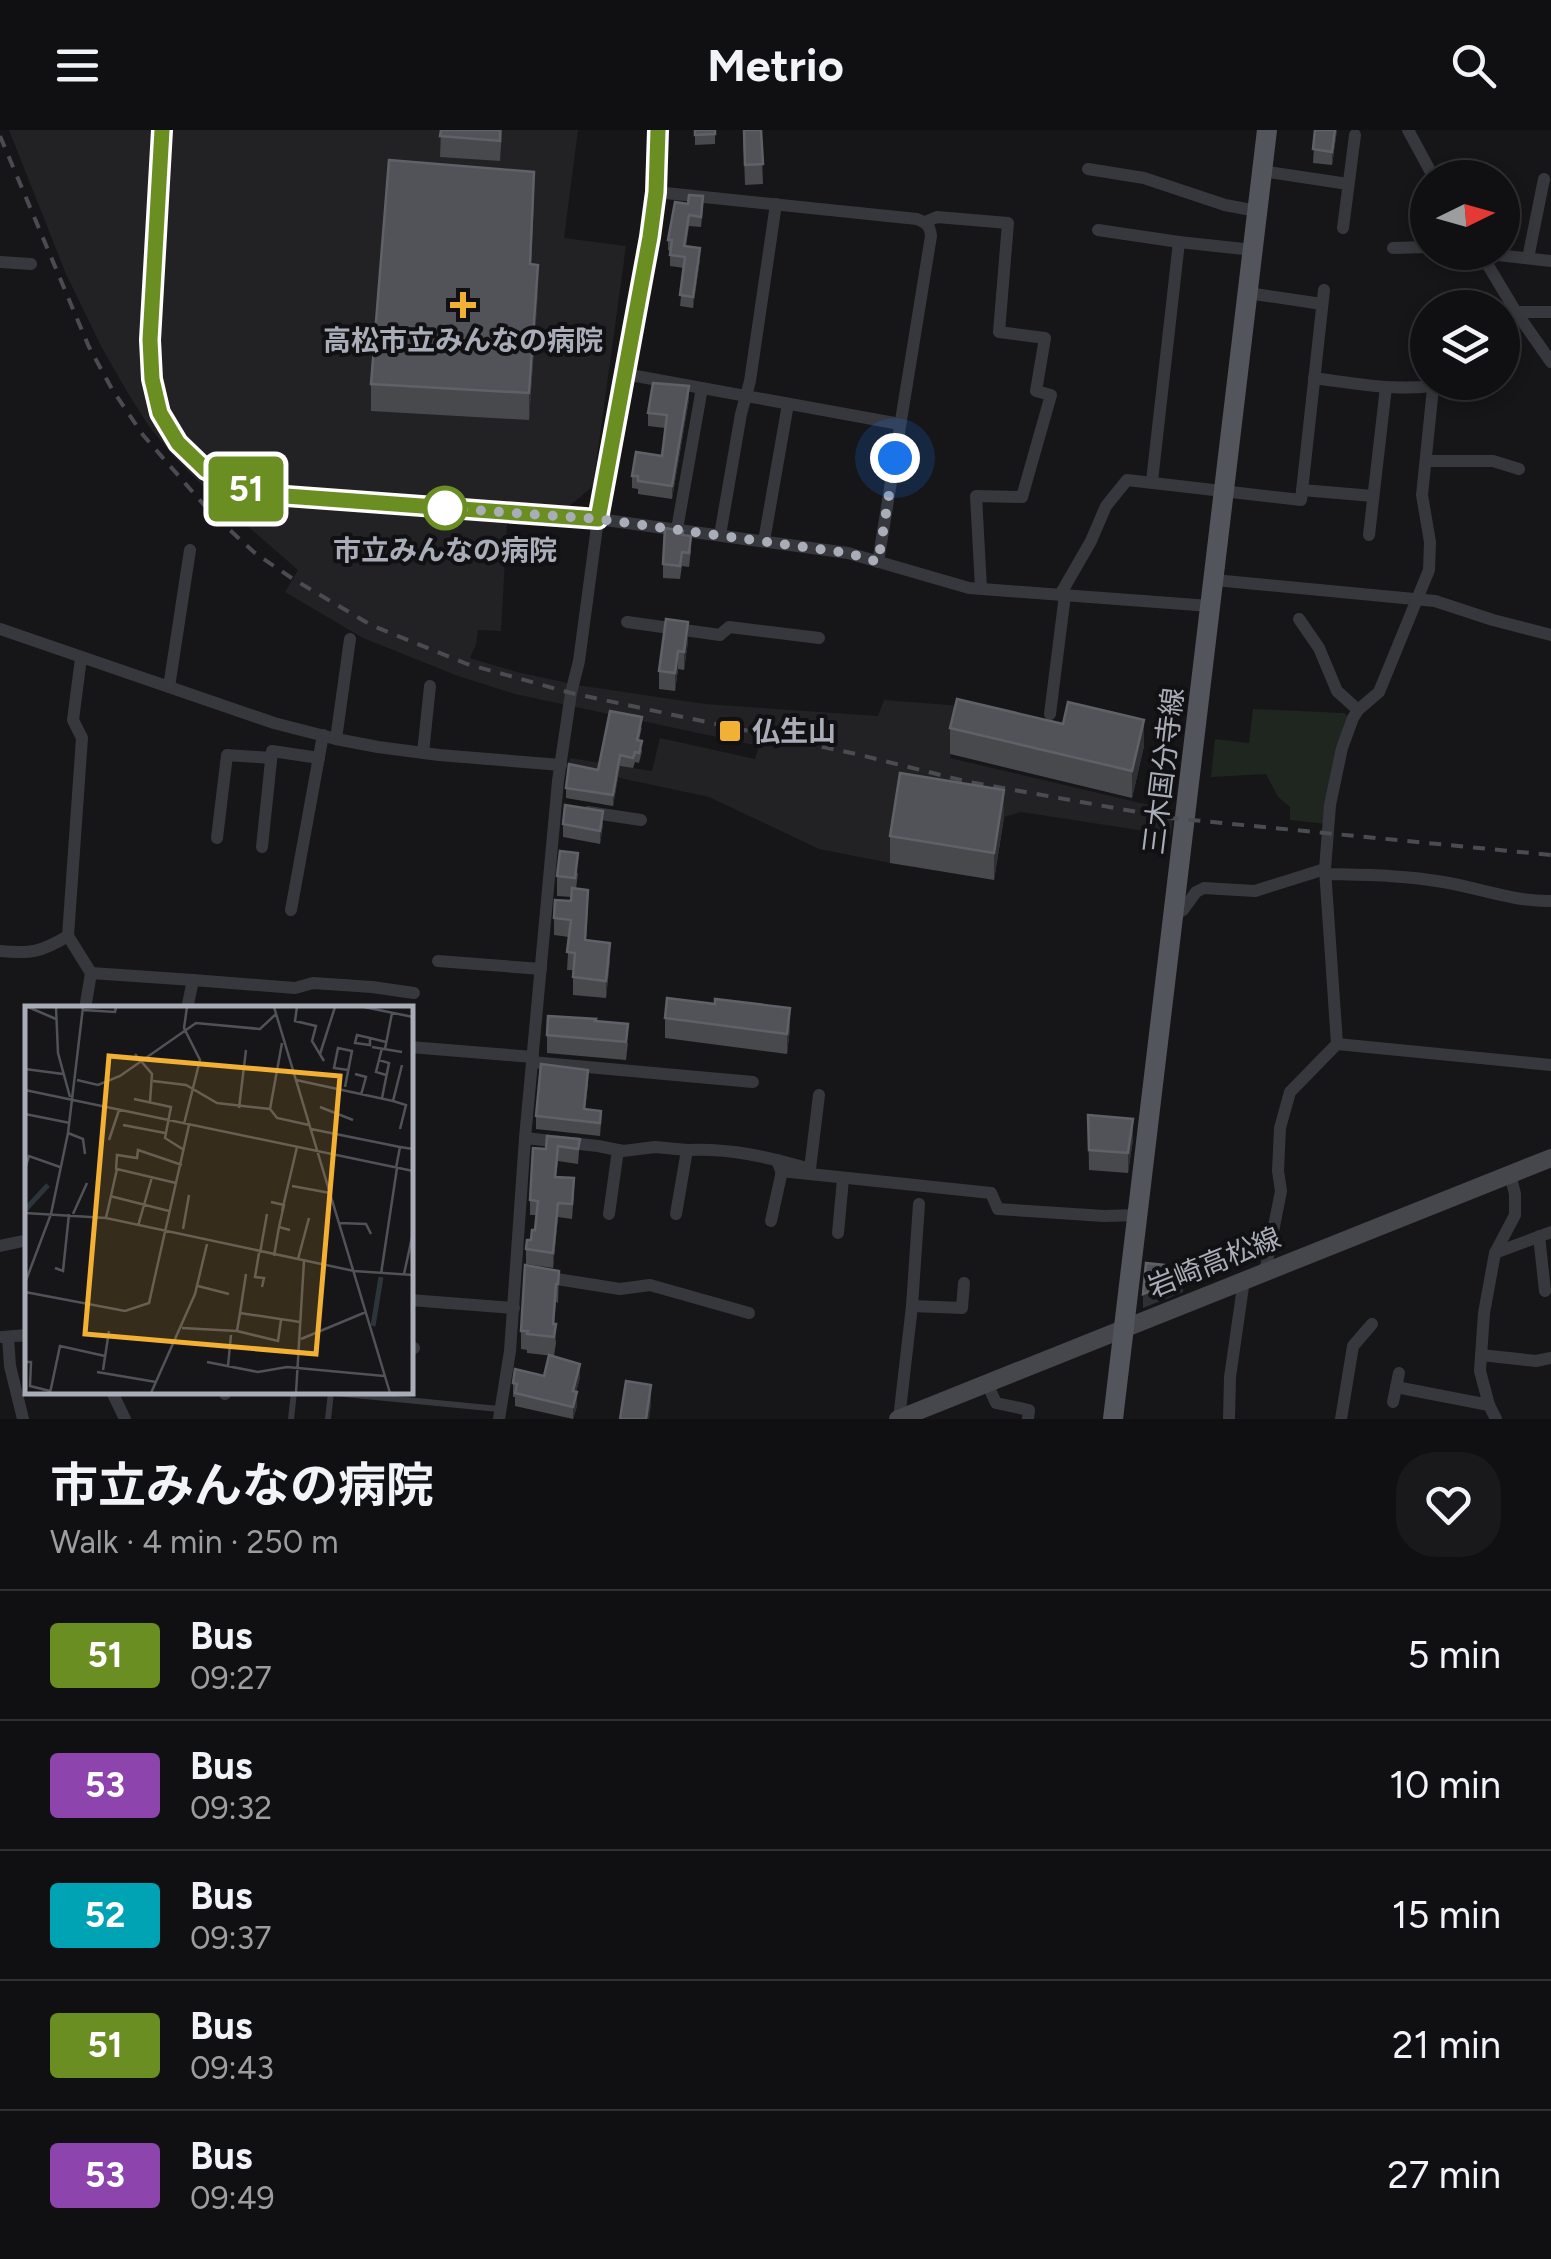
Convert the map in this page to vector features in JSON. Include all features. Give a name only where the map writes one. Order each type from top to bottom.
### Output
[{"type":"main road","name":"三木国分寺線","points":[[1113,1419],[1266,130]]},
{"type":"main road","name":"岩崎高松線","points":[[898,1419],[1551,1158]]},
{"type":"street","points":[[162,130],[152,304],[152,379],[160,413],[178,443],[206,470],[246,489],[286,496],[598,519],[848,553],[969,588],[1210,606]]},
{"type":"street","points":[[500,1414],[510,1351],[525,1138],[561,764],[598,519],[650,237],[658,130]]},
{"type":"street","points":[[1408,130],[1424,160]]},
{"type":"street","points":[[1343,228],[1355,135]]},
{"type":"street","points":[[1088,169],[1144,178],[1257,211]]},
{"type":"street","points":[[1262,171],[1348,184]]},
{"type":"street","points":[[1528,258],[1544,179]]},
{"type":"street","points":[[656,192],[918,219],[930,228],[878,562]]},
{"type":"street","points":[[720,535],[750,381],[776,204]]},
{"type":"street","points":[[925,222],[937,216],[1008,223],[999,332],[1045,338],[1036,391],[1050,395],[1022,497],[976,496],[982,588]]},
{"type":"street","points":[[1098,230],[1253,250]]},
{"type":"street","points":[[1152,482],[1179,242]]},
{"type":"street","points":[[1393,248],[1410,248]]},
{"type":"street","points":[[1520,257],[1551,260]]},
{"type":"street","points":[[0,262],[31,264]]},
{"type":"street","points":[[1050,714],[1063,595],[1106,506],[1127,480],[1300,500],[1323,297],[1248,292]]},
{"type":"street","points":[[1520,312],[1551,312]]},
{"type":"street","points":[[1520,318],[1551,362]]},
{"type":"street","points":[[624,374],[900,424]]},
{"type":"street","points":[[1314,378],[1410,388]]},
{"type":"street","points":[[1369,535],[1386,387]]},
{"type":"street","points":[[678,529],[702,388]]},
{"type":"street","points":[[1265,1272],[1281,1190],[1280,1128],[1290,1092],[1338,1044],[1326,871],[1330,805],[1342,748],[1358,710],[1379,692],[1429,570],[1422,495],[1432,400]]},
{"type":"street","points":[[764,541],[788,404]]},
{"type":"street","points":[[1426,461],[1493,461],[1519,469]]},
{"type":"street","points":[[1302,490],[1373,496]]},
{"type":"street","points":[[169,687],[190,550]]},
{"type":"street","points":[[1214,580],[1419,598],[1551,635]]},
{"type":"street","points":[[1300,619],[1319,648],[1337,691],[1358,710]]},
{"type":"street","points":[[627,622],[720,635],[729,627],[819,638]]},
{"type":"street","points":[[0,629],[274,723],[330,737],[378,748],[561,764]]},
{"type":"street","points":[[291,910],[319,758],[330,737],[350,639]]},
{"type":"street","points":[[80,658],[73,720],[82,738],[68,936],[91,973],[86,1006]]},
{"type":"street","points":[[423,753],[430,686]]},
{"type":"street","points":[[262,848],[272,750],[319,758]]},
{"type":"street","points":[[217,838],[227,756],[271,758]]},
{"type":"street","points":[[556,808],[640,820]]},
{"type":"street","points":[[1174,915],[1204,888],[1255,891],[1326,871],[1397,876],[1551,901]]},
{"type":"street","points":[[0,951],[33,953],[68,936]]},
{"type":"street","points":[[438,960],[541,969]]},
{"type":"street","points":[[91,973],[294,988],[313,984],[372,986],[414,993]]},
{"type":"street","points":[[187,1006],[193,980]]},
{"type":"street","points":[[1338,1044],[1551,1066]]},
{"type":"street","points":[[412,1047],[753,1082]]},
{"type":"street","points":[[779,1166],[810,1169],[819,1094]]},
{"type":"street","points":[[525,1138],[618,1150],[743,1151],[779,1166],[843,1178],[991,1193],[998,1208],[1138,1215]]},
{"type":"street","points":[[609,1214],[618,1150]]},
{"type":"street","points":[[676,1214],[688,1150]]},
{"type":"street","points":[[771,1221],[779,1166]]},
{"type":"street","points":[[1496,1419],[1480,1372],[1484,1312],[1495,1253],[1515,1216],[1516,1194],[1510,1174]]},
{"type":"street","points":[[838,1233],[843,1178]]},
{"type":"street","points":[[898,1419],[912,1306],[918,1204]]},
{"type":"street","points":[[1495,1253],[1545,1234],[1545,1290]]},
{"type":"street","points":[[0,1246],[25,1241]]},
{"type":"street","points":[[516,1272],[620,1288],[650,1285],[750,1314]]},
{"type":"street","points":[[1229,1419],[1230,1377],[1244,1280]]},
{"type":"street","points":[[912,1306],[962,1308],[964,1282]]},
{"type":"street","points":[[412,1300],[514,1308]]},
{"type":"street","points":[[1341,1419],[1353,1346],[1372,1324]]},
{"type":"street","points":[[4,1337],[23,1419]]},
{"type":"street","points":[[1481,1355],[1536,1361],[1551,1358]]},
{"type":"street","points":[[1394,1402],[1397,1380],[1488,1404]]},
{"type":"street","points":[[987,1383],[996,1403],[1029,1410],[1028,1419]]},
{"type":"street","points":[[113,1394],[125,1419]]},
{"type":"lane","points":[[291,1419],[294,1394]]},
{"type":"lane","points":[[327,1394],[328,1419]]},
{"type":"lane","points":[[343,1394],[500,1414]]},
{"type":"shaded area","points":[[9,130],[578,130],[564,238],[626,246],[593,486],[565,510],[508,506],[501,631],[478,630],[470,658],[577,685],[705,704],[878,716],[884,700],[962,706],[950,758],[1174,811],[1171,835],[1021,812],[1004,817],[901,800],[890,863],[819,849],[709,797],[568,767],[570,758],[652,771],[660,738],[755,759],[759,746],[515,694],[458,676],[363,638],[285,592],[298,570],[175,458],[126,390],[66,274]]},
{"type":"shaded area","points":[[1253,709],[1344,713],[1350,719],[1327,824],[1290,820],[1290,807],[1278,797],[1266,774],[1211,777],[1215,739],[1249,743]]},
{"type":"building","points":[[441,130],[500,130],[500,141],[440,136]]},
{"type":"building","points":[[695,130],[715,130],[715,134],[695,135]]},
{"type":"building","points":[[744,130],[761,130],[763,164],[745,165]]},
{"type":"building","points":[[1315,130],[1335,130],[1332,152],[1313,149]]},
{"type":"building","points":[[389,160],[534,172],[530,264],[538,265],[529,393],[371,384]]},
{"type":"building","points":[[689,195],[703,196],[701,217],[689,215],[684,246],[700,248],[693,297],[680,295],[685,257],[670,255],[672,240],[668,240],[675,202],[688,204]]},
{"type":"building","points":[[653,383],[689,386],[672,486],[638,481],[638,476],[632,476],[636,452],[662,456],[667,415],[648,413]]},
{"type":"building","points":[[665,528],[691,536],[689,553],[682,552],[680,566],[663,564]]},
{"type":"building","points":[[666,619],[688,622],[684,652],[678,651],[675,673],[659,671]]},
{"type":"building","points":[[957,699],[1063,724],[1068,702],[1144,720],[1132,771],[950,728]]},
{"type":"building","points":[[610,711],[642,717],[637,740],[642,741],[639,753],[635,752],[633,758],[620,755],[613,795],[566,788],[569,764],[598,770]]},
{"type":"building","points":[[900,773],[1004,790],[994,853],[890,836]]},
{"type":"building","points":[[565,805],[603,811],[600,831],[563,824]]},
{"type":"building","points":[[560,851],[578,853],[575,878],[557,876]]},
{"type":"building","points":[[572,888],[588,890],[585,940],[610,943],[606,981],[573,977],[575,953],[567,952],[571,920],[554,918],[555,900],[571,901]]},
{"type":"building","points":[[667,998],[790,1008],[787,1034],[665,1018]]},
{"type":"building","points":[[548,1016],[628,1024],[626,1042],[547,1035]]},
{"type":"building","points":[[541,1064],[588,1070],[584,1109],[601,1111],[600,1123],[536,1116]]},
{"type":"building","points":[[1088,1115],[1133,1119],[1128,1153],[1089,1150]]},
{"type":"building","points":[[547,1136],[580,1139],[578,1149],[558,1146],[555,1177],[574,1178],[572,1204],[558,1203],[553,1253],[526,1249],[535,1230],[538,1201],[530,1200],[533,1148],[546,1149]]},
{"type":"building","points":[[1146,1263],[1165,1265],[1181,1272],[1183,1278],[1143,1294]]},
{"type":"building","points":[[525,1265],[559,1271],[554,1337],[521,1331]]},
{"type":"building","points":[[549,1355],[580,1364],[573,1407],[515,1393],[515,1369],[544,1376]]},
{"type":"building","points":[[626,1381],[651,1385],[646,1419],[620,1419]]},
{"type":"railway","points":[[0,136],[89,347],[143,435],[211,513],[255,553],[371,625],[467,664],[571,693],[969,782],[1171,818],[1551,855]]},
{"type":"bus line","name":"51","points":[[162,130],[150,340],[152,379],[160,413],[178,443],[206,470],[246,489],[286,496],[598,519],[650,237],[658,130]]},
{"type":"place","name":"高松市立みんなの病院","points":[[463,305]]},
{"type":"place","name":"市立みんなの病院","points":[[445,508]]},
{"type":"place","name":"仏生山","points":[[730,731]]},
{"type":"route","points":[[445,508],[598,519],[848,553],[878,562],[895,458]]}]
